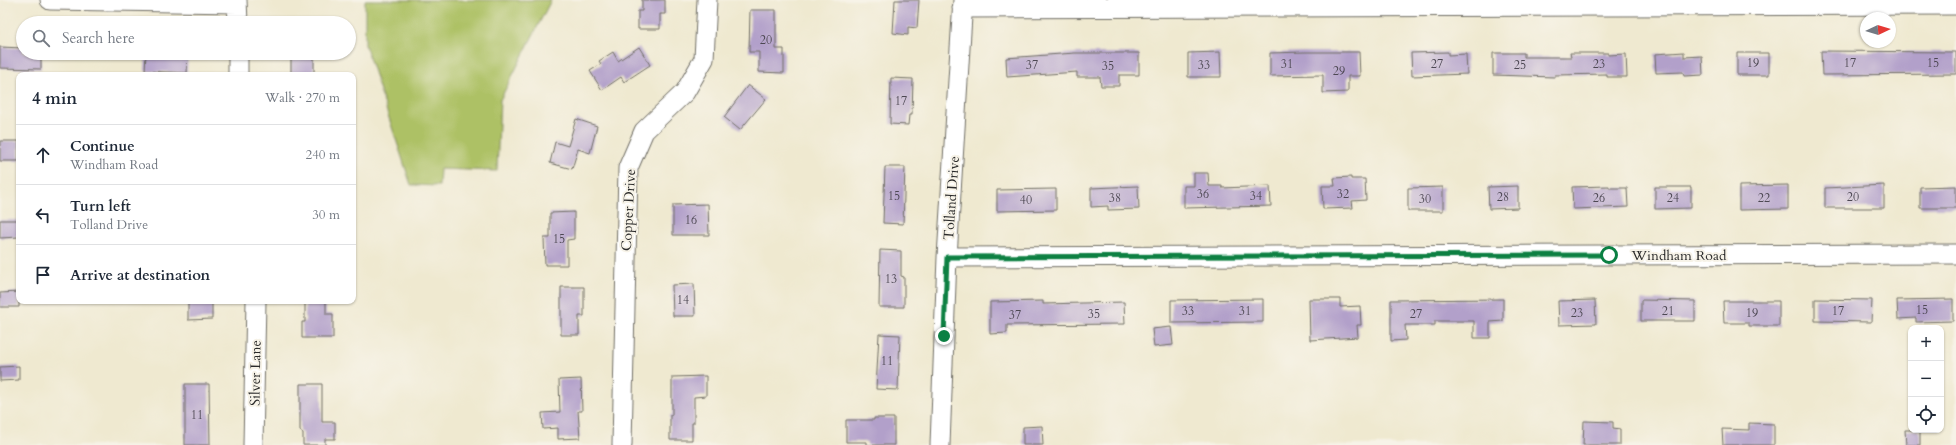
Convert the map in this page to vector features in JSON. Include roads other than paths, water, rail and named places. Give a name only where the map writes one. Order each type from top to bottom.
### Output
[{"type":"street","points":[[50,0],[238,2],[238,16]]},
{"type":"street","name":"Copper Drive","points":[[622,445],[628,168],[644,131],[685,92],[704,59],[707,0]]},
{"type":"street","points":[[963,4],[1956,5]]},
{"type":"street","name":"Tolland Drive","points":[[940,445],[947,257],[963,4]]},
{"type":"street","points":[[238,60],[238,72]]},
{"type":"street","name":"Windham Road","points":[[947,257],[1956,254]]},
{"type":"street","name":"Silver Lane","points":[[253,445],[256,304]]}]
